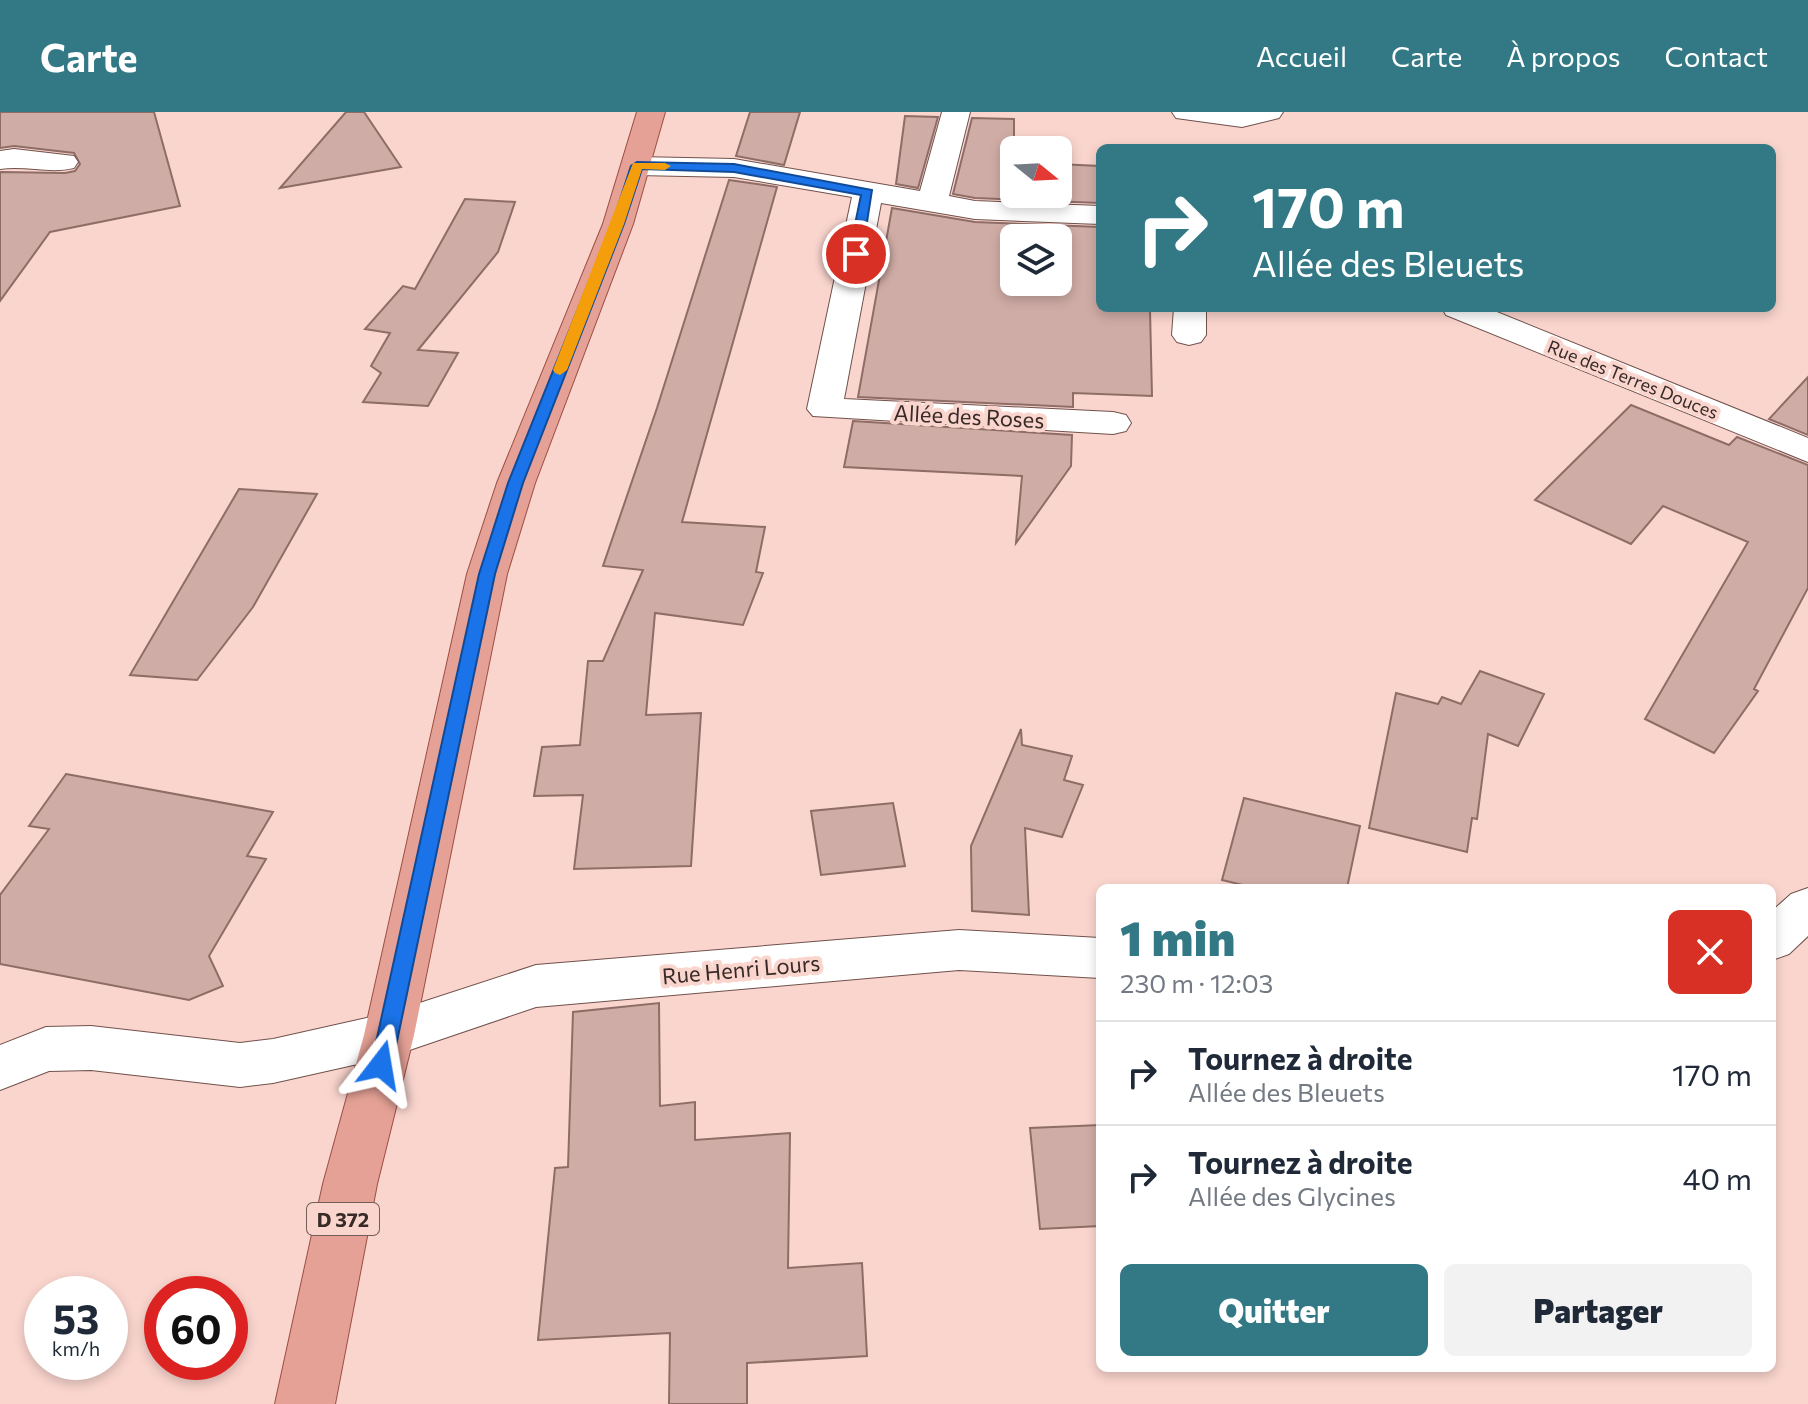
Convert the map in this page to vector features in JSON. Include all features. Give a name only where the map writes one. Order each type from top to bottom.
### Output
[{"type":"main road","name":"D 372","points":[[305,1404],[350,1184],[389,1035],[487,574],[516,483],[618,224],[651,112]]},
{"type":"street","points":[[932,203],[956,112]]},
{"type":"street","points":[[1186,112],[1242,119],[1269,112]]},
{"type":"street","points":[[0,160],[14,158],[64,162]]},
{"type":"street","points":[[637,166],[734,168],[975,210],[1096,215]]},
{"type":"street","name":"Allée des Roses","points":[[868,192],[825,409],[1113,423]]},
{"type":"street","name":"Rue des Terres Douces","points":[[1468,312],[1808,451]]},
{"type":"street","points":[[1776,936],[1808,907]]},
{"type":"street","name":"Rue Henri Lours","points":[[0,1068],[46,1049],[91,1048],[240,1065],[273,1061],[389,1035],[536,986],[959,950],[1096,958]]},
{"type":"building","points":[[0,112],[154,112],[180,206],[50,232],[0,301],[0,172],[65,173],[75,171],[80,164],[74,153],[14,146],[0,148]]},
{"type":"building","points":[[346,112],[364,112],[401,167],[280,188]]},
{"type":"building","points":[[750,112],[800,112],[784,165],[736,156]]},
{"type":"building","points":[[905,116],[938,117],[918,188],[896,184]]},
{"type":"building","points":[[972,118],[1014,119],[1014,136],[1000,136],[1000,199],[953,194]]},
{"type":"building","points":[[1072,165],[1096,166],[1096,203],[1072,202]]},
{"type":"building","points":[[729,180],[777,187],[682,522],[765,527],[756,572],[763,573],[743,625],[655,613],[646,715],[701,713],[691,866],[574,869],[583,795],[534,796],[542,747],[580,745],[588,661],[603,661],[643,570],[603,566]]},
{"type":"building","points":[[465,199],[515,202],[498,252],[418,350],[458,353],[428,406],[363,402],[381,373],[371,366],[390,333],[365,329],[403,286],[415,289]]},
{"type":"building","points":[[892,208],[975,222],[1025,224],[1000,224],[1000,296],[1072,296],[1072,226],[1096,227],[1096,312],[1150,312],[1152,396],[1073,393],[1073,407],[858,397]]},
{"type":"building","points":[[1808,377],[1808,435],[1769,419]]},
{"type":"building","points":[[1631,405],[1729,445],[1737,437],[1808,465],[1808,588],[1754,689],[1758,691],[1714,753],[1645,719],[1748,542],[1663,506],[1631,544],[1535,500]]},
{"type":"building","points":[[853,421],[1072,435],[1071,466],[1016,543],[1022,476],[844,467]]},
{"type":"building","points":[[239,489],[317,494],[253,607],[197,680],[130,675]]},
{"type":"building","points":[[1480,671],[1544,694],[1518,746],[1488,734],[1477,819],[1472,818],[1467,852],[1369,828],[1396,693],[1438,704],[1442,697],[1461,704]]},
{"type":"building","points":[[1021,729],[1022,745],[1072,756],[1064,780],[1083,785],[1062,837],[1025,828],[1029,915],[972,911],[971,846]]},
{"type":"building","points":[[66,774],[273,812],[247,856],[266,859],[209,956],[223,986],[189,1000],[0,964],[0,895],[49,829],[29,826]]},
{"type":"building","points":[[1244,798],[1360,826],[1348,884],[1238,884],[1222,880]]},
{"type":"building","points":[[893,803],[905,866],[821,875],[811,811]]},
{"type":"building","points":[[659,1003],[660,1106],[695,1102],[695,1140],[790,1133],[788,1268],[862,1263],[867,1356],[747,1363],[747,1404],[669,1404],[670,1333],[538,1340],[555,1168],[568,1167],[573,1012]]},
{"type":"building","points":[[1096,1125],[1096,1226],[1040,1229],[1030,1128]]},
{"type":"slow traffic","points":[[560,370],[618,224],[637,166],[665,166]]},
{"type":"route","points":[[381,1065],[487,574],[516,483],[618,224],[637,166],[734,168],[868,192],[856,254]]}]
